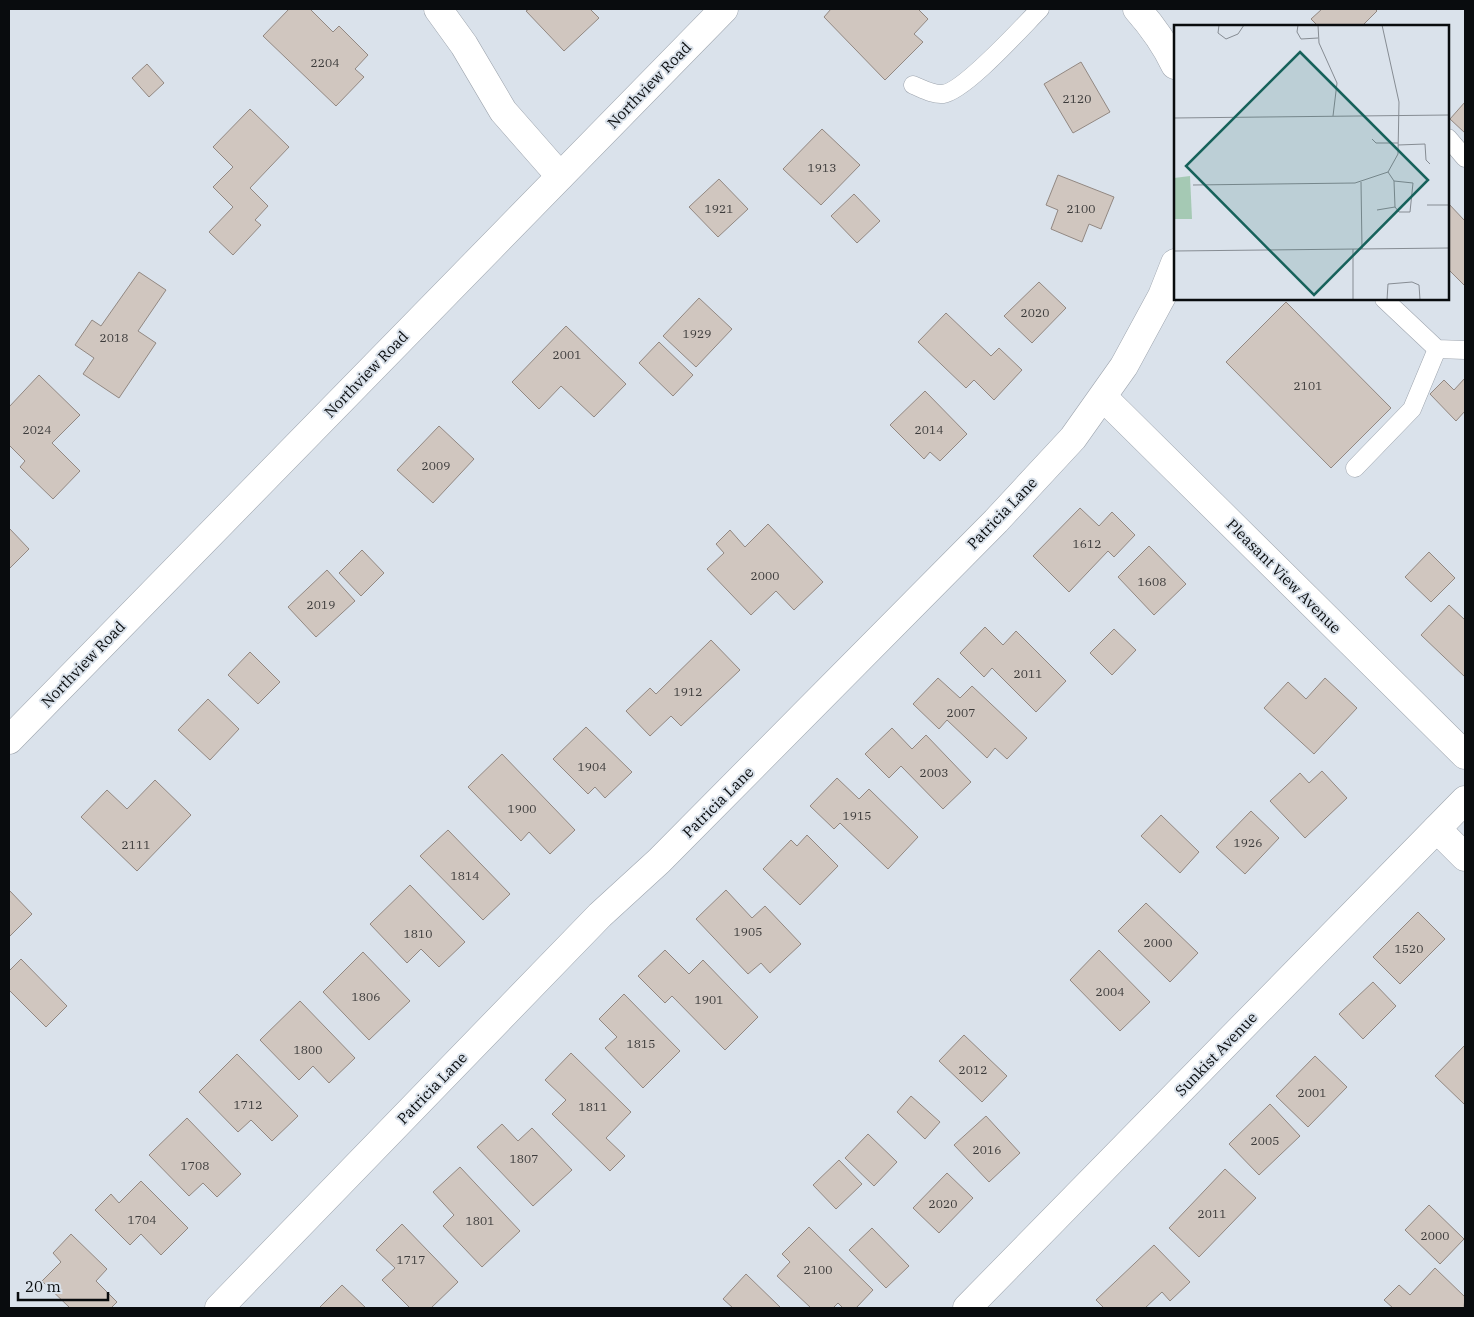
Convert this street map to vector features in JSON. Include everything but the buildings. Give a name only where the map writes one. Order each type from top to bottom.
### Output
[{"type":"street","points":[[438,9],[464,45],[503,111],[560,176]]},
{"type":"street","name":"Northview Road","points":[[9,740],[724,9]]},
{"type":"street","points":[[1137,9],[1161,39],[1174,63]]},
{"type":"street","name":"Patricia Lane","points":[[219,1308],[600,915],[659,861],[996,521],[1073,438],[1124,366],[1162,296],[1174,266]]},
{"type":"street","name":"Pleasant View Avenue","points":[[1103,397],[1465,755]]},
{"type":"street","name":"Sunkist Avenue","points":[[967,1308],[1465,800]]},
{"type":"street","points":[[1437,829],[1465,856]]},
{"type":"lane","points":[[913,85],[930,92],[944,94],[957,88],[972,76],[1040,9]]},
{"type":"lane","points":[[1449,139],[1465,158]]},
{"type":"lane","points":[[1385,300],[1437,349],[1465,350]]},
{"type":"lane","points":[[1356,468],[1412,409],[1437,349]]}]
